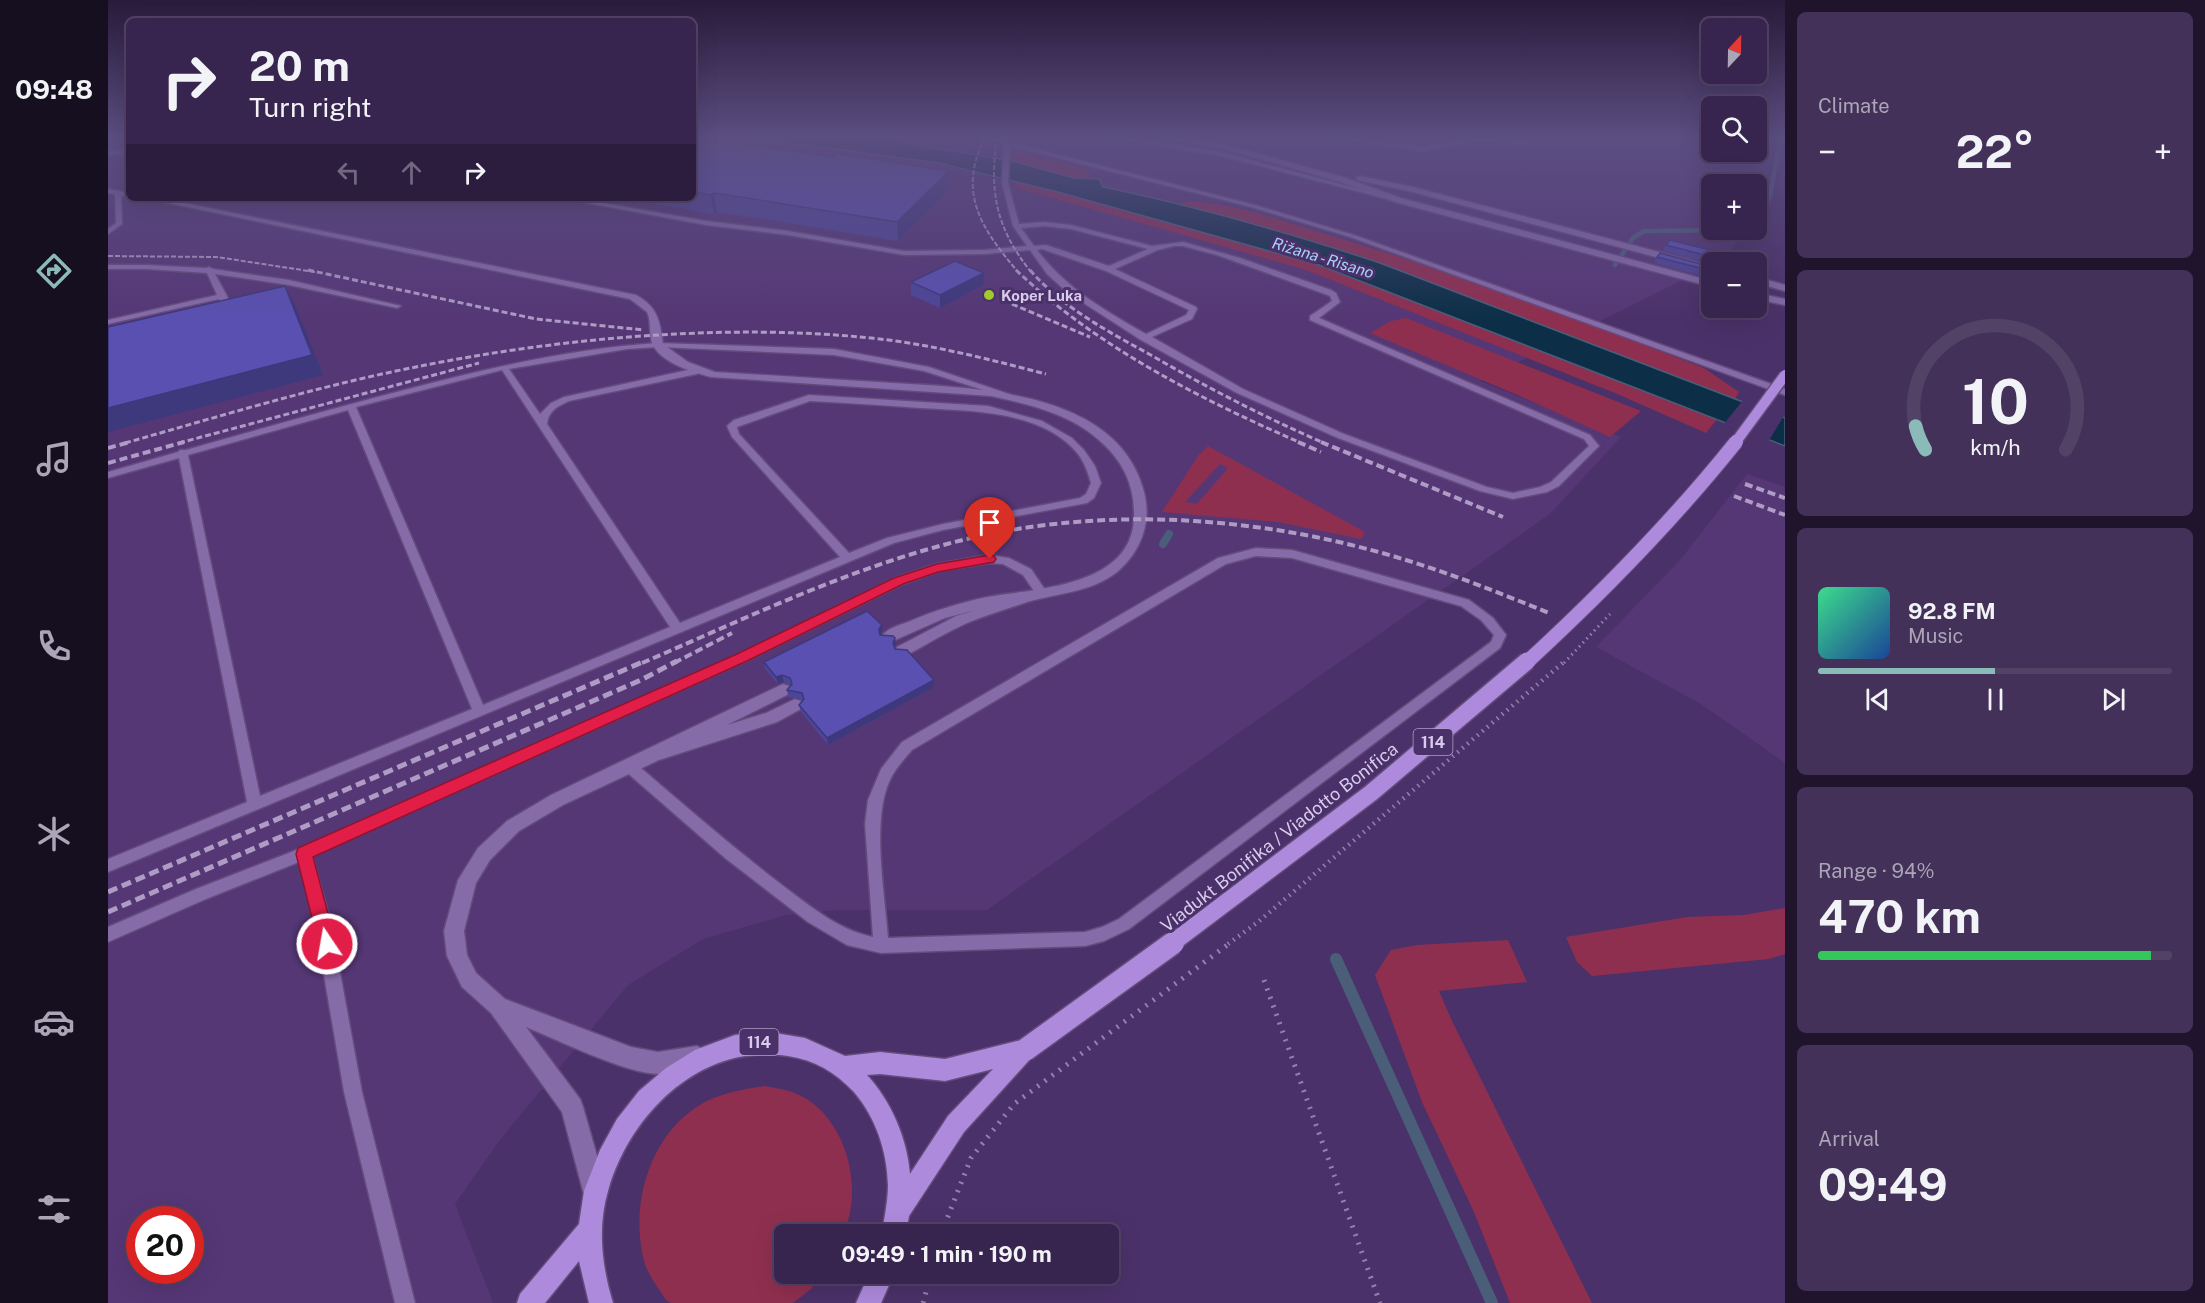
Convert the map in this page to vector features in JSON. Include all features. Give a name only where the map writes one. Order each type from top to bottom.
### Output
[{"type":"main road","name":"Viadukt Bonifika / Viadotto Bonifica","points":[[1025,1050],[1330,826],[1551,642],[1684,506],[1744,434],[1785,375]]},
{"type":"main road","name":"114","points":[[601,1303],[592,1274],[590,1229],[595,1191],[608,1156],[633,1115],[648,1096],[674,1074],[702,1057],[731,1046],[762,1041],[818,1052],[843,1067],[869,1092],[888,1125],[898,1166],[900,1210],[896,1224]]},
{"type":"main road","name":"114","points":[[843,1067],[880,1064],[945,1070],[1025,1050]]},
{"type":"main road","name":"114","points":[[900,1210],[956,1124],[1025,1050]]},
{"type":"main road","points":[[529,1303],[590,1229]]},
{"type":"main road","points":[[868,1303],[877,1284]]},
{"type":"street","points":[[1392,198],[1701,281]]},
{"type":"street","points":[[1438,198],[1701,265]]},
{"type":"street","points":[[163,201],[633,297],[651,309],[657,320],[658,345],[672,359],[697,371],[732,376],[965,391],[1020,399],[1066,415],[1103,437],[1128,466],[1137,484],[1140,500],[1142,519],[1140,530],[1123,559],[1114,568],[1076,586],[1035,596],[961,620],[902,651]]},
{"type":"street","points":[[1767,283],[1785,288]]},
{"type":"street","points":[[1767,298],[1785,302]]},
{"type":"street","points":[[888,637],[927,618],[950,610],[984,601],[1035,596]]},
{"type":"street","points":[[595,1191],[572,1107],[498,1006],[469,980],[457,956],[454,931],[467,880],[484,854],[513,826],[557,800],[654,755],[783,690]]},
{"type":"street","points":[[654,755],[771,718],[795,705]]},
{"type":"street","points":[[498,1006],[631,1058],[658,1063],[702,1057]]},
{"type":"lane","points":[[108,231],[119,224],[118,198]]},
{"type":"lane","points":[[1009,198],[1016,226],[1029,247],[1050,272],[1071,291],[1144,338],[1240,391],[1291,415],[1498,494],[1513,496],[1543,490],[1555,484],[1594,446],[1587,437],[1313,318],[1336,302],[1333,295],[1328,292],[1250,264],[1186,245],[1169,244],[1110,270]]},
{"type":"lane","points":[[1222,198],[1352,236],[1785,392]]},
{"type":"lane","points":[[1390,198],[1398,200]]},
{"type":"lane","points":[[580,201],[903,253],[985,252],[1029,247],[1048,248],[1110,270],[1193,309],[1189,317],[1144,338]]},
{"type":"lane","points":[[1016,226],[1044,224],[1073,227],[1155,249]]},
{"type":"lane","points":[[108,267],[209,269],[284,280],[397,306]]},
{"type":"lane","points":[[209,269],[230,313],[219,316]]},
{"type":"lane","points":[[108,322],[223,296]]},
{"type":"lane","points":[[108,475],[351,405],[504,367],[615,348],[658,345],[814,350],[853,354],[926,369],[1020,399]]},
{"type":"lane","points":[[504,367],[677,628]]},
{"type":"lane","points":[[542,424],[542,418],[550,407],[567,399],[697,371]]},
{"type":"lane","points":[[108,866],[891,540],[943,526],[1083,501],[1090,496],[1096,483],[1091,465],[1076,446],[1047,427],[1026,418],[988,409],[809,398],[736,422],[732,426],[735,435],[846,557]]},
{"type":"lane","points":[[351,405],[479,711]]},
{"type":"lane","points":[[183,452],[255,805]]},
{"type":"lane","points":[[629,766],[730,854],[813,917],[852,940],[881,946],[1085,939],[1104,934],[1124,924],[1496,645],[1500,635],[1483,614],[1465,603],[1292,554],[1256,552],[1222,561],[907,746],[886,773],[875,800],[872,824],[881,946]]},
{"type":"lane","points":[[108,935],[201,894],[304,854],[742,658],[899,581],[937,568],[990,559],[1005,561],[1027,572],[1035,596]]},
{"type":"lane","points":[[304,854],[323,923],[353,1092],[405,1303]]},
{"type":"path","points":[[1264,980],[1380,1303]]},
{"type":"path","points":[[945,1224],[971,1158],[1014,1104],[1043,1080]]},
{"type":"path","points":[[923,1303],[928,1284]]},
{"type":"shaded area","points":[[108,198],[126,198],[126,201],[696,201],[696,198],[1701,198],[1701,240],[1739,240],[1728,252],[1701,252],[1701,271],[1480,381],[1621,437],[1550,514],[987,910],[837,910],[786,915],[703,939],[628,985],[499,1141],[455,1204],[493,1303],[108,1303]]},
{"type":"shaded area","points":[[1052,198],[1078,198],[1319,265],[1718,418],[1706,433],[1615,393],[1306,270]]},
{"type":"shaded area","points":[[1187,201],[1205,202],[1257,213],[1468,280],[1704,368],[1739,392],[1735,399],[1378,263],[1317,242],[1181,204]]},
{"type":"shaded area","points":[[1406,318],[1641,411],[1610,437],[1520,396],[1370,333],[1391,321]]},
{"type":"shaded area","points":[[1208,446],[1365,532],[1361,539],[1278,522],[1162,512],[1198,456]],"holes":[[[1220,464],[1228,468],[1197,504],[1185,502]]]},
{"type":"shaded area","points":[[1747,474],[1785,487],[1785,763],[1701,704],[1596,647],[1681,559]]},
{"type":"shaded area","points":[[1785,908],[1785,954],[1769,959],[1592,976],[1577,962],[1566,937],[1687,917],[1744,915]]},
{"type":"shaded area","points":[[1508,940],[1527,982],[1439,991],[1592,1303],[1510,1303],[1474,1212],[1422,1102],[1375,975],[1391,950],[1417,945]]},
{"type":"shaded area","points":[[765,1086],[792,1092],[808,1100],[822,1111],[833,1125],[848,1159],[851,1177],[852,1195],[846,1224],[774,1224],[774,1284],[815,1284],[793,1303],[671,1303],[666,1300],[649,1273],[640,1242],[642,1195],[648,1172],[658,1150],[687,1114],[707,1101],[742,1090]]},
{"type":"water","name":"Rižana - Risano","points":[[1079,198],[1150,198],[1208,211],[1380,263],[1785,418],[1785,446],[1319,265]]},
{"type":"pier","points":[[1744,399],[1785,414],[1768,442],[1723,425]]},
{"type":"building","points":[[746,198],[922,198],[897,222]]},
{"type":"building","points":[[1670,240],[1719,252],[1701,252],[1701,254],[1666,245]]},
{"type":"building","points":[[1660,253],[1701,264],[1701,268],[1657,257]]},
{"type":"building","points":[[955,261],[984,273],[940,295],[911,282]]},
{"type":"building","points":[[285,286],[312,355],[108,408],[108,327]]},
{"type":"building","points":[[867,611],[882,625],[879,629],[880,635],[893,636],[895,649],[907,650],[934,680],[827,738],[799,705],[804,699],[802,693],[787,690],[792,684],[790,678],[782,675],[776,677],[764,662]]},
{"type":"waterway","points":[[1767,202],[1769,198]]},
{"type":"waterway","points":[[1615,265],[1633,238],[1644,231],[1701,230]]},
{"type":"waterway","points":[[1163,544],[1169,534]]},
{"type":"waterway","points":[[1336,959],[1492,1303]]},
{"type":"railway","points":[[974,198],[984,225],[1017,271]]},
{"type":"railway","points":[[996,198],[1010,240],[1031,272]]},
{"type":"railway","points":[[108,256],[217,257],[315,272]]},
{"type":"railway","points":[[308,270],[536,319],[644,330]]},
{"type":"railway","points":[[1030,270],[1056,296],[1101,327],[1214,390],[1324,443]]},
{"type":"railway","points":[[1017,271],[1080,323],[1151,369],[1225,408],[1301,443]]},
{"type":"railway","points":[[1012,304],[1090,337]]},
{"type":"railway","points":[[125,443],[306,392],[416,367],[527,348],[642,336],[759,332],[871,338],[937,348],[1046,374]]},
{"type":"railway","points":[[179,443],[479,363]]},
{"type":"railway","points":[[108,448],[130,442]]},
{"type":"railway","points":[[108,463],[184,442]]},
{"type":"railway","points":[[1298,442],[1321,452]]},
{"type":"railway","points":[[1321,442],[1503,517]]},
{"type":"railway","points":[[1745,484],[1785,498]]},
{"type":"railway","points":[[1734,496],[1785,515]]},
{"type":"railway","points":[[642,663],[792,598],[869,568],[947,544],[1004,531],[1061,523],[1178,520],[1294,533],[1406,560],[1549,613]]},
{"type":"railway","points":[[674,663],[732,633]]},
{"type":"railway","points":[[108,892],[645,661]]},
{"type":"railway","points":[[108,912],[641,680],[677,661]]},
{"type":"place","name":"Koper Luka","points":[[989,295]]},
{"type":"route","points":[[327,944],[304,854],[742,658],[899,581],[937,568],[990,559]]}]
